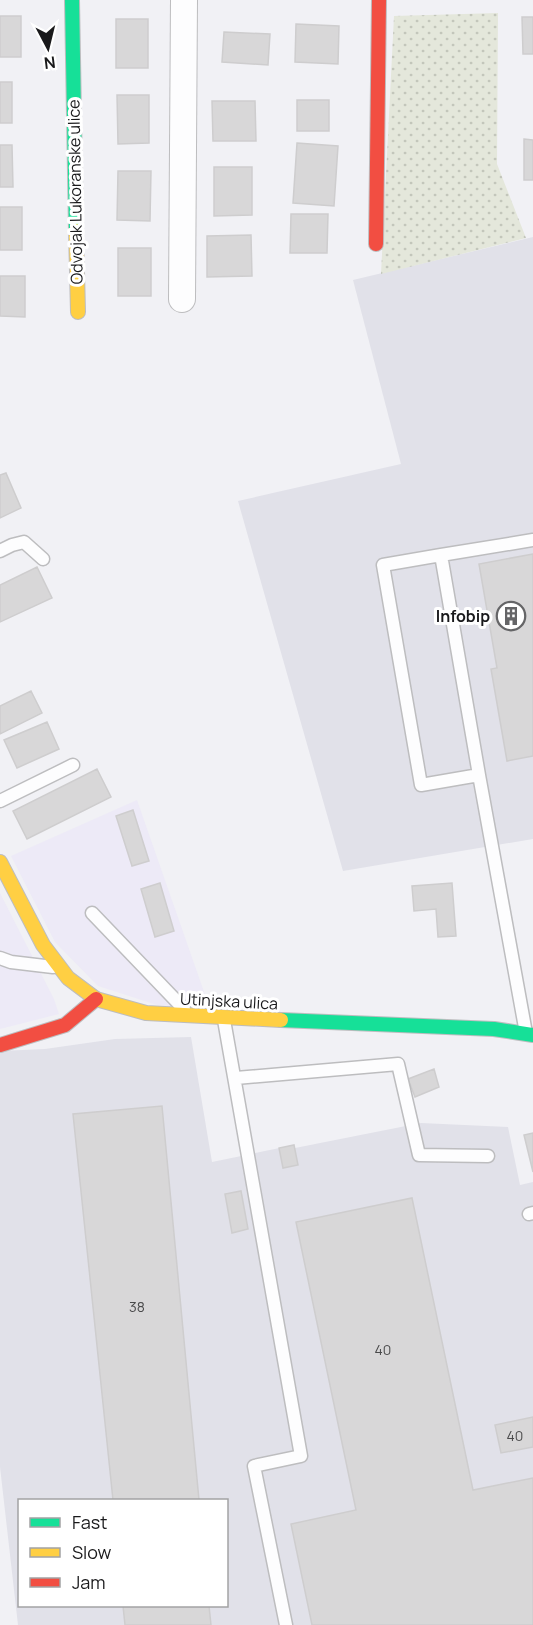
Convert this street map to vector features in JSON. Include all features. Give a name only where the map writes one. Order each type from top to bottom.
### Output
[{"type":"street","name":"Odvojak Lukoranske ulice","points":[[72,0],[78,312]]},
{"type":"street","points":[[182,299],[184,0]]},
{"type":"street","points":[[376,244],[380,0]]},
{"type":"street","name":"Utinjska ulica","points":[[0,861],[44,945],[60,968],[68,978],[96,999],[146,1013],[423,1025],[494,1029],[530,1034]]},
{"type":"street","points":[[0,1045],[65,1025],[96,999]]},
{"type":"lane","points":[[479,775],[421,785],[382,565],[533,540]]},
{"type":"lane","points":[[0,551],[12,545],[24,543],[43,559]]},
{"type":"lane","points":[[441,555],[479,775],[530,1034]]},
{"type":"lane","points":[[0,801],[74,765]]},
{"type":"lane","points":[[92,913],[191,1016]]},
{"type":"lane","points":[[0,958],[11,962],[60,968]]},
{"type":"lane","points":[[224,1018],[301,1456],[254,1466],[286,1625]]},
{"type":"lane","points":[[236,1078],[398,1064],[419,1155],[488,1155]]},
{"type":"shaded area","points":[[498,13],[497,164],[526,238],[381,274],[394,16]]},
{"type":"shaded area","points":[[533,237],[533,839],[343,871],[238,501],[401,464],[353,280]]},
{"type":"shaded area","points":[[137,800],[210,1009],[157,1005],[98,986],[55,942],[11,856]]},
{"type":"shaded area","points":[[0,893],[54,999],[59,1014],[0,1029]]},
{"type":"shaded area","points":[[191,1037],[212,1162],[421,1123],[508,1127],[520,1185],[533,1182],[533,1625],[18,1625],[0,1467],[0,1051],[45,1049],[115,1039]]},
{"type":"building","points":[[0,16],[21,16],[21,57],[0,57]]},
{"type":"building","points":[[522,17],[533,17],[533,54],[523,54]]},
{"type":"building","points":[[116,19],[148,19],[148,68],[116,68]]},
{"type":"building","points":[[296,24],[339,26],[338,64],[295,62]]},
{"type":"building","points":[[224,32],[270,34],[268,65],[222,62]]},
{"type":"building","points":[[0,82],[12,82],[12,123],[0,123]]},
{"type":"building","points":[[117,95],[149,95],[149,143],[118,144]]},
{"type":"building","points":[[297,100],[329,100],[329,131],[297,131]]},
{"type":"building","points":[[212,101],[255,101],[256,141],[213,141]]},
{"type":"building","points":[[524,139],[533,140],[533,180],[524,180]]},
{"type":"building","points":[[297,143],[338,146],[334,206],[293,203]]},
{"type":"building","points":[[0,145],[12,145],[13,187],[0,187]]},
{"type":"building","points":[[214,167],[252,167],[252,215],[214,216]]},
{"type":"building","points":[[118,171],[151,171],[150,221],[117,220]]},
{"type":"building","points":[[0,207],[22,207],[22,250],[0,250]]},
{"type":"building","points":[[291,214],[328,214],[327,253],[290,253]]},
{"type":"building","points":[[251,235],[252,276],[207,277],[207,236]]},
{"type":"building","points":[[118,248],[151,248],[151,296],[118,296]]},
{"type":"building","points":[[0,276],[25,276],[25,317],[0,316]]},
{"type":"building","points":[[6,473],[21,508],[0,518],[0,475]]},
{"type":"building","name":"Infobip","points":[[533,554],[533,756],[507,761],[491,669],[497,668],[479,564]]},
{"type":"building","points":[[37,567],[52,598],[0,622],[0,585]]},
{"type":"building","points":[[31,691],[42,713],[0,734],[0,706]]},
{"type":"building","points":[[47,722],[59,749],[17,768],[4,740]]},
{"type":"building","points":[[97,769],[111,797],[27,839],[13,811]]},
{"type":"building","points":[[133,810],[149,861],[132,866],[116,816]]},
{"type":"building","points":[[160,883],[174,931],[155,937],[141,889]]},
{"type":"building","points":[[452,883],[456,936],[438,937],[436,909],[414,911],[412,886]]},
{"type":"building","points":[[434,1069],[439,1087],[415,1097],[408,1079]]},
{"type":"building","points":[[162,1106],[199,1499],[113,1499],[73,1114]]},
{"type":"building","points":[[533,1133],[533,1172],[524,1135]]},
{"type":"building","points":[[294,1145],[298,1165],[283,1168],[279,1148]]},
{"type":"building","points":[[241,1191],[248,1229],[232,1233],[225,1194]]},
{"type":"building","points":[[412,1198],[473,1490],[533,1478],[533,1625],[312,1625],[291,1524],[356,1510],[296,1222]]},
{"type":"building","points":[[533,1417],[533,1447],[501,1453],[495,1425]]},
{"type":"building","points":[[123,1607],[209,1607],[211,1625],[125,1625]]},
{"type":"traffic: fast","points":[[72,0],[76,231]]},
{"type":"traffic: fast","points":[[281,1020],[494,1029],[533,1035]]},
{"type":"traffic: slow","points":[[76,231],[78,312]]},
{"type":"traffic: slow","points":[[0,862],[43,945],[68,978],[96,999],[146,1013],[281,1020]]},
{"type":"traffic: jam","points":[[376,244],[379,0]]},
{"type":"traffic: jam","points":[[0,1045],[65,1025],[96,999]]},
{"type":"place","name":"Infobip","points":[[511,616]]}]
